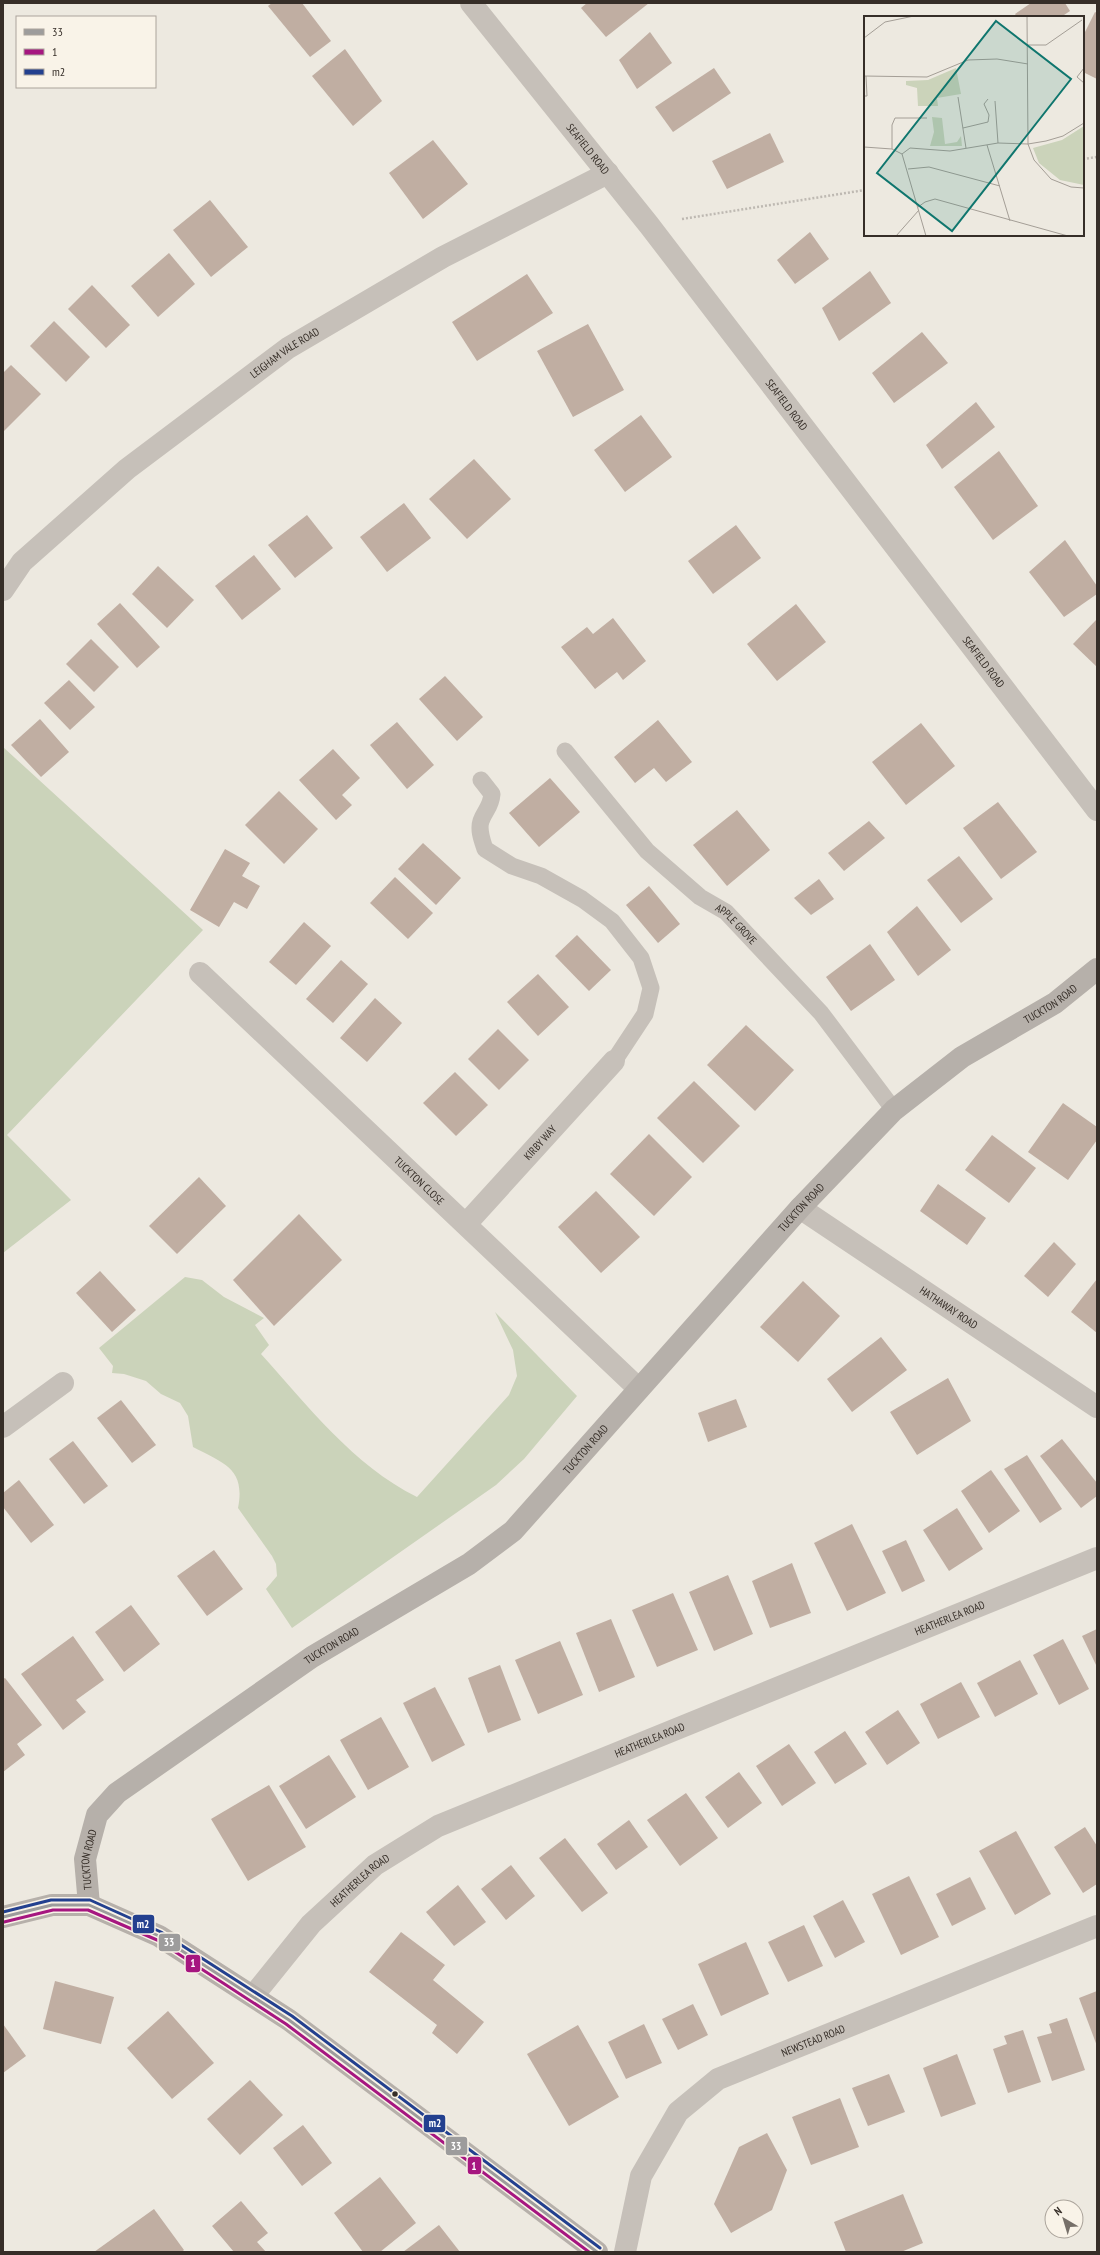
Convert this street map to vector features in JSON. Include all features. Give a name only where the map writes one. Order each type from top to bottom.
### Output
[{"type":"street","name":"SEAFIELD ROAD","points":[[471,3],[608,172],[1097,810]]},
{"type":"street","name":"LEIGHAM VALE ROAD","points":[[3,590],[22,562],[127,470],[288,348],[443,257],[608,172]]},
{"type":"street","name":"TUCKTON ROAD","points":[[89,1905],[85,1859],[97,1815],[117,1793],[312,1657],[469,1564],[507,1536],[800,1208],[894,1110],[962,1057],[1055,1002],[1097,969]]},
{"type":"street","name":"TUCKTON CLOSE","points":[[200,973],[639,1389]]},
{"type":"street","name":"KIRBY WAY","points":[[466,1224],[614,1061]]},
{"type":"street","name":"HATHAWAY ROAD","points":[[800,1208],[1097,1407]]},
{"type":"street","points":[[3,1427],[63,1383]]},
{"type":"street","name":"HEATHERLEA ROAD","points":[[253,1996],[311,1924],[375,1865],[438,1826],[1097,1558]]},
{"type":"street","points":[[3,1916],[52,1905],[89,1905],[159,1936],[288,2020],[597,2252]]},
{"type":"street","name":"NEWSTEAD ROAD","points":[[625,2252],[641,2176],[678,2112],[718,2079],[1097,1926]]},
{"type":"lane","name":"APPLE GROVE","points":[[565,751],[647,852],[700,897],[726,912],[821,1014],[894,1110]]},
{"type":"lane","points":[[481,780],[492,794],[491,804],[481,821],[480,833],[485,850],[512,866],[542,876],[582,899],[612,921],[641,958],[651,988],[645,1014],[614,1061]]},
{"type":"path","points":[[1084,159],[1097,157]]},
{"type":"path","points":[[649,225],[864,190]]},
{"type":"green space","points":[[3,747],[203,930],[7,1135],[71,1200],[3,1253]]},
{"type":"green space","points":[[185,1277],[202,1280],[224,1297],[264,1318],[255,1325],[269,1345],[261,1354],[314,1414],[352,1451],[394,1484],[417,1497],[509,1395],[517,1376],[513,1350],[495,1312],[577,1396],[524,1459],[496,1485],[292,1628],[266,1589],[277,1576],[276,1564],[238,1508],[240,1495],[239,1484],[235,1475],[230,1468],[223,1463],[193,1447],[188,1416],[180,1403],[161,1394],[146,1381],[124,1374],[112,1373],[113,1366],[99,1348]]},
{"type":"building","points":[[272,3],[302,3],[331,41],[310,57],[268,6]]},
{"type":"building","points":[[587,3],[649,3],[606,37],[581,8]]},
{"type":"building","points":[[1031,3],[1065,3],[1070,11],[1062,16],[1016,16],[1015,14]]},
{"type":"building","points":[[1095,12],[1097,13],[1097,79],[1084,72],[1084,34]]},
{"type":"building","points":[[650,32],[672,63],[637,89],[619,60]]},
{"type":"building","points":[[345,49],[382,101],[353,126],[312,76]]},
{"type":"building","points":[[714,68],[731,93],[673,132],[655,107]]},
{"type":"building","points":[[770,133],[784,162],[727,189],[712,161]]},
{"type":"building","points":[[433,140],[468,184],[423,219],[389,173]]},
{"type":"building","points":[[210,200],[248,247],[211,277],[173,230]]},
{"type":"building","points":[[810,232],[829,259],[795,284],[777,260]]},
{"type":"building","points":[[169,253],[195,284],[158,317],[131,286]]},
{"type":"building","points":[[870,271],[891,303],[839,341],[822,308]]},
{"type":"building","points":[[527,274],[553,313],[477,361],[452,322]]},
{"type":"building","points":[[92,285],[130,325],[106,348],[68,309]]},
{"type":"building","points":[[54,321],[90,357],[66,382],[30,346]]},
{"type":"building","points":[[588,324],[624,390],[573,417],[537,351]]},
{"type":"building","points":[[922,332],[948,363],[894,403],[872,373]]},
{"type":"building","points":[[11,365],[41,394],[3,432],[3,373]]},
{"type":"building","points":[[976,402],[995,427],[942,469],[926,445]]},
{"type":"building","points":[[641,415],[672,457],[625,492],[594,450]]},
{"type":"building","points":[[999,451],[1038,506],[993,540],[954,487]]},
{"type":"building","points":[[474,459],[511,499],[467,539],[429,499]]},
{"type":"building","points":[[404,503],[431,538],[387,572],[360,537]]},
{"type":"building","points":[[307,515],[333,548],[295,578],[268,545]]},
{"type":"building","points":[[736,525],[761,558],[713,594],[688,561]]},
{"type":"building","points":[[1065,540],[1097,586],[1097,594],[1064,617],[1029,572]]},
{"type":"building","points":[[254,555],[281,589],[242,620],[215,586]]},
{"type":"building","points":[[158,566],[194,600],[167,628],[132,594]]},
{"type":"building","points":[[120,603],[160,647],[137,668],[97,624]]},
{"type":"building","points":[[796,604],[826,642],[777,681],[747,644]]},
{"type":"building","points":[[613,618],[646,661],[623,680],[617,672],[595,689],[561,647],[587,627],[593,634]]},
{"type":"building","points":[[1097,619],[1097,667],[1073,644]]},
{"type":"building","points":[[91,639],[119,667],[94,692],[66,664]]},
{"type":"building","points":[[445,676],[483,717],[457,741],[419,699]]},
{"type":"building","points":[[69,680],[95,707],[70,730],[44,703]]},
{"type":"building","points":[[40,719],[69,752],[41,777],[11,745]]},
{"type":"building","points":[[658,720],[692,762],[666,782],[654,768],[635,783],[614,757]]},
{"type":"building","points":[[397,722],[434,765],[407,789],[370,745]]},
{"type":"building","points":[[921,723],[955,766],[906,805],[872,762]]},
{"type":"building","points":[[333,749],[360,778],[342,795],[352,805],[336,820],[299,780]]},
{"type":"building","points":[[550,778],[580,812],[539,847],[509,813]]},
{"type":"building","points":[[279,791],[318,829],[284,864],[245,825]]},
{"type":"building","points":[[998,802],[1037,852],[1001,879],[963,828]]},
{"type":"building","points":[[737,810],[770,850],[727,886],[693,845]]},
{"type":"building","points":[[869,821],[885,838],[844,871],[828,853]]},
{"type":"building","points":[[423,843],[461,878],[436,905],[398,869]]},
{"type":"building","points":[[225,849],[250,863],[242,876],[260,886],[247,909],[234,902],[219,927],[190,910]]},
{"type":"building","points":[[959,856],[993,899],[961,923],[927,880]]},
{"type":"building","points":[[395,877],[433,913],[408,939],[370,903]]},
{"type":"building","points":[[819,879],[834,899],[811,915],[794,898]]},
{"type":"building","points":[[649,886],[680,924],[658,943],[626,905]]},
{"type":"building","points":[[917,906],[951,950],[918,976],[887,932]]},
{"type":"building","points":[[304,922],[331,946],[296,985],[269,962]]},
{"type":"building","points":[[577,935],[611,970],[589,991],[555,956]]},
{"type":"building","points":[[870,944],[895,980],[851,1011],[826,977]]},
{"type":"building","points":[[341,960],[368,984],[333,1023],[306,999]]},
{"type":"building","points":[[538,974],[569,1007],[538,1036],[507,1002]]},
{"type":"building","points":[[375,998],[402,1023],[367,1062],[340,1038]]},
{"type":"building","points":[[746,1025],[794,1070],[755,1111],[707,1065]]},
{"type":"building","points":[[498,1029],[529,1060],[499,1090],[468,1059]]},
{"type":"building","points":[[455,1072],[488,1105],[456,1136],[423,1103]]},
{"type":"building","points":[[694,1081],[740,1126],[703,1163],[657,1118]]},
{"type":"building","points":[[1063,1103],[1097,1127],[1097,1140],[1068,1180],[1028,1152]]},
{"type":"building","points":[[649,1134],[692,1177],[654,1216],[610,1174]]},
{"type":"building","points":[[992,1135],[1036,1168],[1009,1203],[965,1170]]},
{"type":"building","points":[[199,1177],[226,1206],[177,1254],[149,1226]]},
{"type":"building","points":[[938,1184],[986,1218],[967,1245],[920,1211]]},
{"type":"building","points":[[596,1191],[640,1237],[601,1273],[558,1227]]},
{"type":"building","points":[[299,1214],[342,1260],[274,1326],[233,1280]]},
{"type":"building","points":[[1054,1242],[1076,1264],[1048,1297],[1024,1276]]},
{"type":"building","points":[[100,1271],[136,1310],[112,1332],[76,1293]]},
{"type":"building","points":[[1097,1279],[1097,1333],[1071,1312]]},
{"type":"building","points":[[803,1281],[840,1316],[798,1362],[760,1327]]},
{"type":"building","points":[[881,1337],[907,1370],[852,1412],[827,1379]]},
{"type":"building","points":[[948,1378],[971,1421],[917,1455],[890,1412]]},
{"type":"building","points":[[736,1399],[747,1427],[708,1442],[698,1413]]},
{"type":"building","points":[[121,1400],[156,1445],[132,1463],[97,1418]]},
{"type":"building","points":[[1062,1439],[1097,1483],[1097,1496],[1081,1508],[1040,1456]]},
{"type":"building","points":[[73,1441],[108,1486],[84,1504],[49,1459]]},
{"type":"building","points":[[1027,1455],[1062,1509],[1040,1523],[1004,1469]]},
{"type":"building","points":[[991,1470],[1020,1511],[989,1533],[961,1491]]},
{"type":"building","points":[[19,1480],[54,1525],[31,1543],[3,1507],[3,1493]]},
{"type":"building","points":[[957,1508],[983,1549],[949,1571],[923,1530]]},
{"type":"building","points":[[852,1524],[886,1593],[847,1611],[814,1543]]},
{"type":"building","points":[[906,1540],[925,1581],[902,1592],[882,1551]]},
{"type":"building","points":[[214,1550],[243,1589],[207,1616],[177,1576]]},
{"type":"building","points":[[792,1563],[811,1613],[770,1628],[752,1581]]},
{"type":"building","points":[[728,1575],[753,1634],[714,1651],[689,1592]]},
{"type":"building","points":[[673,1593],[698,1650],[657,1667],[632,1610]]},
{"type":"building","points":[[131,1605],[160,1644],[124,1672],[95,1632]]},
{"type":"building","points":[[611,1619],[635,1677],[599,1692],[576,1633]]},
{"type":"building","points":[[1097,1629],[1097,1667],[1082,1636]]},
{"type":"building","points":[[73,1636],[104,1680],[76,1700],[86,1712],[63,1730],[21,1674]]},
{"type":"building","points":[[1063,1639],[1089,1689],[1059,1705],[1033,1655]]},
{"type":"building","points":[[560,1641],[583,1695],[538,1714],[515,1660]]},
{"type":"building","points":[[1020,1660],[1038,1694],[995,1717],[977,1683]]},
{"type":"building","points":[[500,1665],[521,1720],[488,1733],[468,1678]]},
{"type":"building","points":[[5,1678],[42,1725],[17,1744],[25,1755],[3,1772],[3,1679]]},
{"type":"building","points":[[961,1682],[980,1717],[938,1739],[920,1704]]},
{"type":"building","points":[[435,1687],[465,1745],[432,1762],[403,1703]]},
{"type":"building","points":[[898,1710],[920,1743],[887,1765],[865,1732]]},
{"type":"building","points":[[381,1717],[409,1767],[368,1790],[340,1740]]},
{"type":"building","points":[[845,1731],[867,1764],[835,1784],[814,1752]]},
{"type":"building","points":[[789,1744],[816,1783],[782,1806],[756,1766]]},
{"type":"building","points":[[329,1755],[356,1797],[306,1829],[279,1786]]},
{"type":"building","points":[[739,1772],[762,1803],[728,1828],[705,1797]]},
{"type":"building","points":[[269,1785],[306,1847],[248,1881],[211,1819]]},
{"type":"building","points":[[686,1793],[718,1838],[680,1866],[647,1820]]},
{"type":"building","points":[[629,1820],[648,1847],[616,1870],[597,1844]]},
{"type":"building","points":[[1085,1827],[1097,1846],[1097,1884],[1083,1893],[1054,1847]]},
{"type":"building","points":[[1016,1831],[1051,1894],[1015,1915],[979,1851]]},
{"type":"building","points":[[565,1838],[608,1893],[582,1912],[539,1858]]},
{"type":"building","points":[[511,1865],[535,1896],[506,1920],[481,1889]]},
{"type":"building","points":[[909,1876],[939,1937],[901,1955],[872,1894]]},
{"type":"building","points":[[970,1877],[986,1909],[952,1926],[936,1894]]},
{"type":"building","points":[[458,1885],[486,1922],[454,1946],[426,1912]]},
{"type":"building","points":[[843,1900],[865,1942],[835,1958],[813,1916]]},
{"type":"building","points":[[804,1925],[823,1966],[788,1982],[768,1942]]},
{"type":"building","points":[[401,1932],[445,1965],[433,1980],[484,2022],[457,2054],[432,2033],[437,2025],[369,1972]]},
{"type":"building","points":[[746,1942],[769,1994],[721,2016],[698,1964]]},
{"type":"building","points":[[55,1981],[114,1997],[101,2044],[43,2029]]},
{"type":"building","points":[[1097,1991],[1097,2046],[1079,1998]]},
{"type":"building","points":[[693,2004],[708,2035],[678,2050],[662,2019]]},
{"type":"building","points":[[168,2011],[214,2063],[172,2099],[127,2048]]},
{"type":"building","points":[[1067,2018],[1085,2070],[1052,2081],[1037,2037],[1052,2033],[1049,2024]]},
{"type":"building","points":[[3,2024],[26,2056],[3,2073]]},
{"type":"building","points":[[644,2024],[662,2063],[626,2079],[608,2042]]},
{"type":"building","points":[[578,2025],[619,2097],[569,2126],[527,2054]]},
{"type":"building","points":[[1023,2030],[1041,2082],[1008,2093],[993,2049],[1007,2044],[1004,2036]]},
{"type":"building","points":[[957,2054],[976,2104],[941,2117],[923,2068]]},
{"type":"building","points":[[889,2074],[905,2112],[868,2126],[852,2088]]},
{"type":"building","points":[[250,2080],[283,2115],[240,2155],[207,2119]]},
{"type":"building","points":[[840,2098],[859,2147],[811,2165],[792,2117]]},
{"type":"building","points":[[303,2125],[332,2163],[302,2186],[273,2148]]},
{"type":"building","points":[[767,2133],[787,2170],[772,2210],[731,2233],[714,2204],[739,2147]]},
{"type":"building","points":[[380,2177],[416,2223],[380,2252],[363,2252],[334,2213]]},
{"type":"building","points":[[903,2194],[923,2243],[901,2252],[846,2252],[834,2222]]},
{"type":"building","points":[[241,2201],[268,2233],[257,2242],[266,2252],[234,2252],[212,2226]]},
{"type":"building","points":[[154,2209],[184,2250],[182,2252],[94,2252]]},
{"type":"building","points":[[439,2225],[460,2252],[403,2252]]},
{"type":"transit line","name":"m2","points":[[3,1912],[51,1900],[90,1900],[161,1932],[292,2016],[600,2248]]},
{"type":"transit line","name":"33","points":[[3,1917],[52,1905],[89,1905],[159,1936],[289,2020],[597,2252]]},
{"type":"transit line","name":"1","points":[[4,1922],[53,1910],[88,1910],[157,1940],[286,2024],[589,2252]]}]
